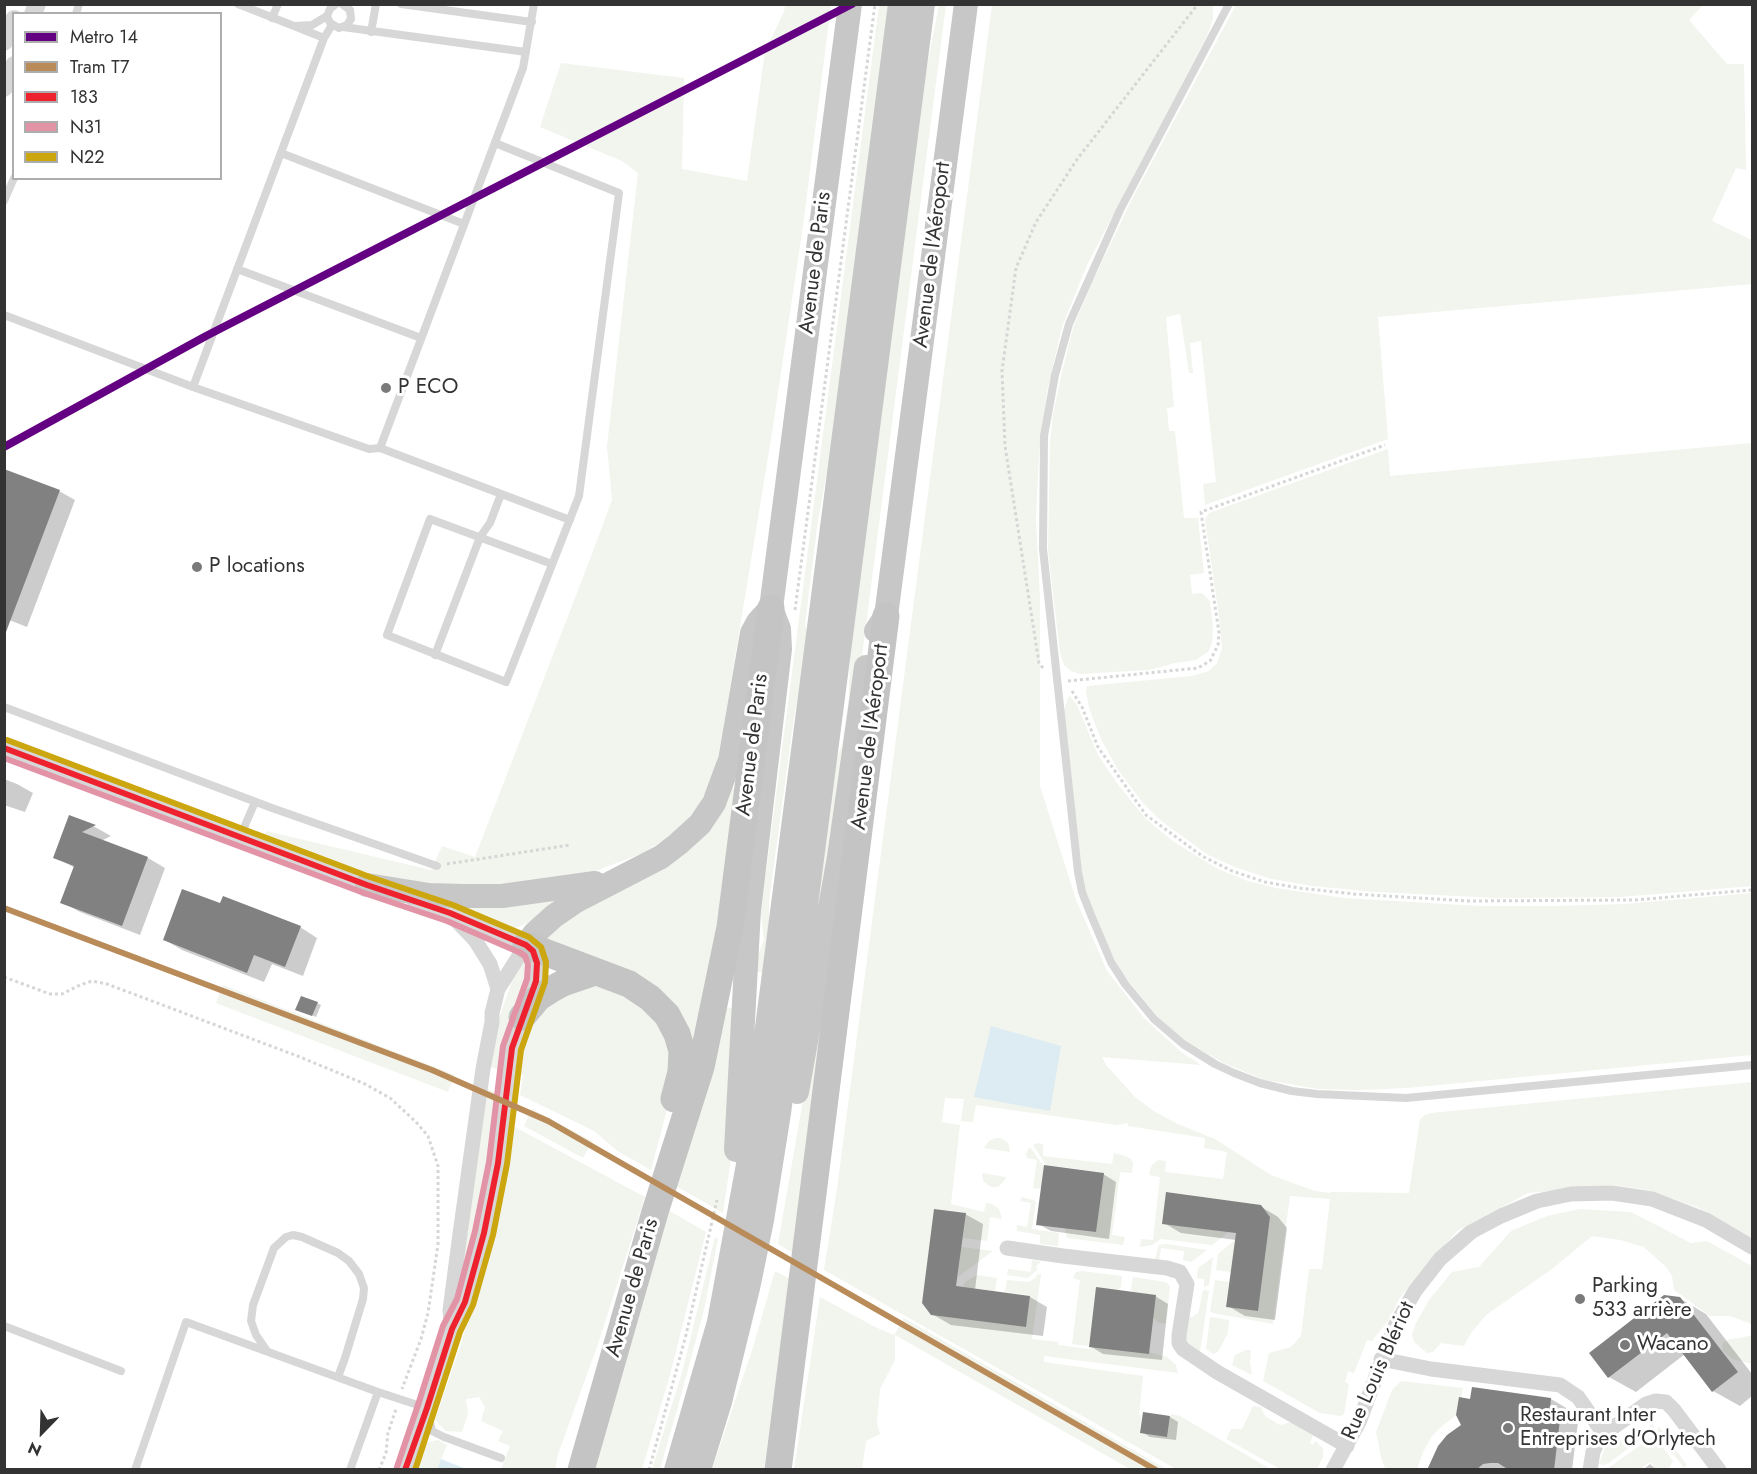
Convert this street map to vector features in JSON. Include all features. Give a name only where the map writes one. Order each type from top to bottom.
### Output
[{"type":"highway","name":"Avenue de Paris","points":[[581,1470],[655,1212],[700,1067],[730,927],[782,612],[850,4]]},
{"type":"highway","points":[[676,1470],[718,1322],[752,1143],[900,4]]},
{"type":"highway","points":[[699,1470],[733,1353],[748,1288],[762,1220],[781,1102],[923,4]]},
{"type":"highway","name":"Avenue de l'Aéroport","points":[[778,1470],[966,4]]},
{"type":"highway","points":[[655,1212],[658,1160],[681,1072],[682,1051],[678,1034],[667,1015],[650,998],[629,984],[526,945],[534,934],[554,916],[576,901],[661,857],[700,824],[714,803],[730,760],[752,633],[758,622],[782,612]]},
{"type":"highway","points":[[730,1260],[729,1201],[738,1133],[749,910],[780,649],[779,628],[782,612]]},
{"type":"highway","points":[[762,1220],[773,1204],[783,1177],[839,857],[870,645],[872,637],[886,616]]},
{"type":"highway","points":[[367,885],[429,895],[502,896],[618,880]]},
{"type":"highway","points":[[522,1017],[538,998],[552,989],[562,983],[595,972]]},
{"type":"street","points":[[4,42],[12,24]]},
{"type":"street","points":[[4,88],[12,70]]},
{"type":"street","points":[[4,748],[367,885],[450,913],[526,945],[533,951],[537,963],[536,981],[512,1048],[498,1163],[484,1233],[465,1302],[452,1329],[428,1408],[405,1470]]},
{"type":"street","points":[[450,913],[475,940],[490,964],[498,989]]},
{"type":"street","points":[[452,1329],[450,1310],[459,1234],[492,1014],[498,989],[526,945]]},
{"type":"street","name":"Rue Louis Blériot","points":[[1333,1470],[1359,1422],[1381,1359],[1396,1324],[1415,1291],[1440,1259],[1471,1232],[1501,1216],[1538,1202],[1571,1194],[1612,1193],[1652,1199],[1706,1220],[1752,1247]]},
{"type":"street","points":[[1007,1248],[1180,1272],[1187,1284],[1179,1335],[1179,1343],[1183,1349],[1217,1372],[1347,1446]]},
{"type":"street","points":[[1381,1359],[1431,1369],[1560,1385],[1578,1397],[1604,1434]]},
{"type":"street","points":[[1590,1470],[1593,1452],[1604,1434],[1646,1404],[1655,1401],[1666,1402],[1674,1410],[1719,1470]]},
{"type":"lane","points":[[238,4],[324,38]]},
{"type":"lane","points":[[272,18],[278,4]]},
{"type":"lane","points":[[342,4],[351,8],[350,22],[343,27]]},
{"type":"lane","points":[[371,32],[376,4]]},
{"type":"lane","points":[[400,4],[532,22]]},
{"type":"lane","points":[[380,448],[523,68],[534,4]]},
{"type":"lane","points":[[1229,4],[1120,210],[1069,324],[1055,375],[1044,436],[1043,549],[1080,882],[1099,938],[1125,984],[1154,1018],[1183,1044],[1215,1064],[1260,1083],[1292,1091],[1317,1095],[1406,1098],[1752,1065]]},
{"type":"lane","points":[[294,27],[312,25],[331,9]]},
{"type":"lane","points":[[331,9],[330,23],[332,26]]},
{"type":"lane","points":[[332,26],[526,52]]},
{"type":"lane","points":[[193,387],[324,38],[332,26]]},
{"type":"lane","points":[[495,143],[619,193],[579,496],[506,682],[387,635],[430,519],[552,564]]},
{"type":"lane","points":[[281,153],[464,224]]},
{"type":"lane","points":[[4,201],[13,180]]},
{"type":"lane","points":[[237,269],[421,338]]},
{"type":"lane","points":[[4,315],[193,387],[369,449],[380,448],[570,520]]},
{"type":"lane","points":[[435,655],[480,537],[490,523],[501,494]]},
{"type":"lane","points":[[4,707],[255,802],[437,866]]},
{"type":"lane","points":[[240,837],[255,802]]},
{"type":"lane","points":[[267,1351],[256,1335],[251,1321],[253,1305],[274,1248],[286,1237],[293,1235],[302,1237],[338,1253],[349,1261],[359,1275],[363,1288],[363,1299],[338,1377]]},
{"type":"lane","points":[[135,1470],[186,1322],[428,1408],[432,1431],[501,1458]]},
{"type":"lane","points":[[7,1329],[121,1371]]},
{"type":"lane","points":[[350,1470],[378,1392]]},
{"type":"path","points":[[782,612],[875,4]]},
{"type":"path","points":[[1198,4],[1078,158],[1036,222],[1016,268],[1002,371],[1005,446],[1039,663],[1050,676],[1072,691],[1082,707],[1098,747],[1146,814],[1202,856],[1232,871],[1265,882],[1354,894],[1468,901],[1634,900],[1752,890]]},
{"type":"path","points":[[1058,680],[1198,668],[1210,661],[1218,645],[1219,633],[1201,512],[1385,445]]},
{"type":"path","points":[[437,866],[570,845]]},
{"type":"path","points":[[4,977],[50,994],[62,994],[92,981],[107,984],[349,1077],[390,1098],[416,1122],[428,1136],[438,1166],[438,1244],[428,1313],[421,1339],[405,1380]]},
{"type":"path","points":[[649,1470],[686,1335],[717,1200]]},
{"type":"path","points":[[380,1470],[386,1453],[387,1433],[395,1412]]},
{"type":"shaded area","points":[[785,5],[831,5],[803,226],[723,730],[715,773],[696,810],[678,830],[643,853],[566,882],[473,890],[404,883],[339,864],[264,837],[266,831],[431,870],[442,846],[475,857],[612,500],[607,446],[638,173],[622,161],[540,127],[561,63],[684,78],[682,169],[747,181],[765,51],[784,12]]},
{"type":"shaded area","points":[[879,5],[888,5],[867,188],[829,462],[818,520],[805,625],[809,635],[794,717],[769,901],[769,934],[765,972],[751,972],[764,940],[756,871],[766,872]]},
{"type":"shaded area","points":[[939,5],[946,5],[857,695],[825,910],[810,946],[837,757],[842,745],[849,698],[850,638],[918,112]]},
{"type":"shaded area","points":[[992,5],[1213,5],[1213,19],[1207,36],[1087,265],[1062,327],[1047,392],[1039,454],[1036,519],[1040,599],[1040,786],[1076,900],[1107,971],[1144,1018],[1181,1052],[1201,1065],[1102,1057],[1106,1065],[1135,1097],[1155,1112],[1215,1139],[1271,1175],[1315,1191],[1330,1193],[1409,1193],[1420,1119],[1431,1113],[1752,1082],[1752,1238],[1699,1208],[1648,1190],[1614,1185],[1528,1193],[1457,1231],[1401,1296],[1388,1321],[1372,1341],[1367,1340],[1354,1373],[1348,1371],[1345,1382],[1349,1384],[1344,1414],[1341,1416],[1320,1413],[1263,1381],[1269,1353],[1291,1347],[1301,1336],[1309,1269],[1322,1269],[1330,1199],[1290,1196],[1273,1324],[1213,1313],[1210,1311],[1215,1280],[1229,1282],[1226,1305],[1228,1307],[1255,1311],[1258,1309],[1270,1217],[1261,1205],[1168,1192],[1164,1224],[1229,1232],[1212,1245],[1161,1239],[1152,1245],[1140,1247],[1141,1239],[1153,1240],[1160,1177],[1149,1175],[1154,1163],[1159,1160],[1166,1161],[1165,1172],[1223,1179],[1227,1152],[1204,1148],[1205,1138],[1128,1126],[1128,1123],[1117,1125],[976,1105],[973,1122],[961,1121],[964,1099],[945,1098],[942,1122],[960,1125],[951,1204],[984,1212],[986,1203],[992,1204],[999,1209],[1002,1219],[990,1217],[987,1241],[963,1238],[966,1215],[964,1212],[936,1209],[934,1211],[922,1303],[931,1315],[1024,1327],[1030,1298],[1028,1295],[1005,1292],[1007,1280],[1029,1282],[1041,1274],[1032,1339],[1089,1349],[1091,1347],[1149,1352],[1167,1357],[1176,1365],[1178,1373],[1044,1356],[1044,1362],[1143,1376],[1139,1415],[1141,1415],[1140,1433],[1167,1437],[1171,1414],[1180,1416],[1272,1470],[1176,1469],[824,1270],[837,1189]]},
{"type":"shaded area","points":[[1236,5],[1703,5],[1689,20],[1727,64],[1744,64],[1746,170],[1736,168],[1712,221],[1752,240],[1752,284],[1378,317],[1388,439],[1205,505],[1203,484],[1216,482],[1201,341],[1190,343],[1193,373],[1189,373],[1180,314],[1166,317],[1174,407],[1167,408],[1169,431],[1175,431],[1184,518],[1198,518],[1204,573],[1190,575],[1192,594],[1202,593],[1210,601],[1212,642],[1209,651],[1196,660],[1149,670],[1080,674],[1064,665],[1060,653],[1048,551],[1050,443],[1053,414],[1062,372],[1073,328],[1091,285],[1131,201]]},
{"type":"shaded area","points":[[1752,443],[1752,886],[1621,897],[1496,898],[1376,892],[1312,886],[1272,879],[1237,868],[1208,855],[1160,820],[1143,803],[1118,770],[1101,739],[1089,708],[1087,686],[1192,676],[1209,671],[1217,663],[1222,648],[1205,520],[1209,513],[1388,449],[1390,476]]},
{"type":"shaded area","points":[[1069,695],[1077,705],[1098,755],[1146,819],[1174,842],[1218,869],[1248,881],[1276,888],[1344,898],[1480,906],[1625,904],[1752,893],[1752,1055],[1407,1088],[1360,1090],[1318,1089],[1265,1080],[1226,1064],[1186,1042],[1158,1017],[1125,977],[1102,937],[1083,883],[1064,710]]},
{"type":"shaded area","points":[[729,787],[738,790],[730,851],[691,1065],[685,1036],[548,944],[544,935],[552,928],[627,885]]},
{"type":"shaded area","points":[[559,900],[528,923],[515,928],[457,905]]},
{"type":"shaded area","points":[[526,959],[531,962],[532,975],[504,1073],[489,1066],[497,1024],[512,981]]},
{"type":"shaded area","points":[[590,981],[649,1002],[673,1046],[669,1102],[651,1170],[619,1152],[594,1131],[520,1095],[523,1075],[514,1073],[519,1043],[537,1009]]},
{"type":"shaded area","points":[[223,985],[455,1075],[448,1092],[216,1003]]},
{"type":"shaded area","points":[[827,997],[793,1253],[778,1244],[814,1037]]},
{"type":"shaded area","points":[[725,1007],[736,1009],[734,1115],[723,1213],[676,1186]]},
{"type":"shaded area","points":[[991,1026],[1061,1046],[1050,1111],[974,1097]]},
{"type":"shaded area","points":[[485,1088],[501,1095],[497,1130],[483,1206],[464,1285],[461,1285]]},
{"type":"shaded area","points":[[532,1109],[592,1141],[583,1158],[524,1126]]},
{"type":"shaded area","points":[[511,1125],[645,1197],[598,1344],[558,1454],[555,1469],[501,1469],[510,1446],[498,1441],[503,1431],[481,1421],[485,1407],[479,1397],[466,1399],[468,1414],[462,1432],[446,1431],[435,1420],[461,1344],[490,1240]]},
{"type":"shaded area","points":[[996,1138],[1007,1142],[1010,1152],[984,1148],[989,1141]]},
{"type":"shaded area","points":[[1043,1144],[1043,1156],[1112,1164],[1114,1153],[1131,1159],[1132,1173],[1120,1172],[1112,1235],[1125,1237],[1123,1245],[1067,1238],[1065,1228],[1093,1232],[1096,1230],[1103,1175],[1101,1172],[1046,1165],[1033,1145]]},
{"type":"shaded area","points":[[1030,1147],[1044,1167],[1041,1188],[1037,1189],[1033,1188],[1037,1160],[1027,1158],[1026,1153]]},
{"type":"shaded area","points":[[982,1173],[1006,1177],[998,1187],[991,1187],[983,1181]]},
{"type":"shaded area","points":[[1022,1197],[1036,1201],[1032,1229],[1059,1233],[1058,1246],[1040,1244],[1040,1235],[1017,1231],[1017,1225],[1027,1227],[1031,1203],[1020,1201]]},
{"type":"shaded area","points":[[1580,1209],[1631,1212],[1691,1243],[1707,1241],[1752,1266],[1752,1324],[1730,1316],[1710,1316],[1674,1290],[1672,1276],[1666,1267],[1644,1247],[1620,1240],[1592,1236],[1552,1269],[1486,1315],[1471,1333],[1464,1346],[1441,1343],[1433,1352],[1427,1353],[1414,1342],[1412,1335],[1416,1323],[1429,1300],[1452,1272],[1479,1267],[1511,1231],[1547,1216]]},
{"type":"shaded area","points":[[668,1210],[706,1232],[670,1375],[642,1469],[589,1470]]},
{"type":"shaded area","points":[[715,1237],[718,1239],[704,1310],[677,1410],[660,1469],[652,1469],[683,1369]]},
{"type":"shaded area","points":[[1235,1240],[1231,1272],[1216,1270],[1218,1254]]},
{"type":"shaded area","points":[[1159,1245],[1207,1250],[1191,1262],[1183,1260],[1184,1251],[1161,1248],[1159,1260],[1155,1259]]},
{"type":"shaded area","points":[[961,1247],[993,1251],[958,1277]]},
{"type":"shaded area","points":[[1213,1257],[1209,1285],[1204,1287],[1204,1279],[1197,1278],[1198,1268]]},
{"type":"shaded area","points":[[1032,1260],[1041,1261],[1036,1267],[1038,1269],[1028,1278],[1007,1275],[1008,1269],[1031,1272]]},
{"type":"shaded area","points":[[775,1271],[790,1279],[764,1469],[712,1470],[754,1344]]},
{"type":"shaded area","points":[[1076,1272],[1122,1276],[1121,1287],[1118,1290],[1096,1289],[1087,1346],[1072,1344],[1080,1280],[1073,1278]]},
{"type":"shaded area","points":[[977,1275],[997,1278],[995,1291],[963,1287],[965,1282]]},
{"type":"shaded area","points":[[1133,1277],[1166,1282],[1170,1286],[1166,1324],[1157,1322],[1153,1317],[1156,1297],[1154,1295],[1133,1292],[1131,1289]]},
{"type":"shaded area","points":[[1203,1290],[1209,1291],[1200,1352],[1189,1346],[1186,1340],[1189,1317],[1198,1314]]},
{"type":"shaded area","points":[[820,1297],[894,1335],[904,1318],[1166,1469],[1130,1469],[895,1335],[895,1360],[880,1389],[877,1423],[880,1434],[866,1441],[862,1469],[794,1469]]},
{"type":"shaded area","points":[[1212,1317],[1229,1320],[1228,1333],[1218,1352],[1213,1354],[1206,1349]]},
{"type":"shaded area","points":[[1752,1335],[1752,1364],[1732,1359],[1723,1351],[1722,1344],[1729,1339]]},
{"type":"shaded area","points":[[1251,1350],[1252,1375],[1232,1365],[1235,1355]]},
{"type":"shaded area","points":[[1401,1381],[1463,1388],[1456,1415],[1432,1436],[1417,1469],[1386,1469],[1376,1432],[1392,1390]]},
{"type":"shaded area","points":[[1253,1406],[1261,1407],[1265,1416],[1278,1424],[1291,1422],[1313,1435],[1310,1443],[1313,1445],[1315,1441],[1323,1448],[1323,1457],[1317,1469],[1280,1469],[1226,1439],[1231,1429],[1242,1429]]},
{"type":"shaded area","points":[[1653,1424],[1652,1430],[1609,1463],[1599,1464],[1605,1448],[1617,1436],[1624,1445]]},
{"type":"shaded area","points":[[1659,1427],[1687,1465],[1684,1468],[1657,1432]]},
{"type":"shaded area","points":[[1652,1437],[1656,1438],[1673,1461],[1669,1468],[1656,1469],[1649,1463],[1640,1469],[1607,1469]]},
{"type":"shaded area","points":[[438,1440],[447,1445],[437,1469],[415,1470],[423,1447],[428,1442]]},
{"type":"shaded area","points":[[441,1459],[466,1469],[437,1469]]},
{"type":"building","points":[[4,469],[60,490],[6,632],[4,632]]},
{"type":"building","points":[[69,815],[96,825],[82,832],[148,857],[122,926],[60,903],[74,866],[53,858]]},
{"type":"building","points":[[182,889],[220,903],[223,896],[301,926],[285,967],[254,955],[247,973],[163,940]]},
{"type":"building","points":[[301,996],[318,1002],[312,1016],[295,1010]]},
{"type":"building","points":[[1044,1165],[1104,1173],[1096,1232],[1036,1225]]},
{"type":"building","points":[[1166,1192],[1261,1205],[1270,1217],[1258,1311],[1226,1307],[1236,1233],[1162,1224]]},
{"type":"building","points":[[934,1209],[966,1213],[956,1286],[1030,1296],[1026,1327],[931,1315],[922,1303]]},
{"type":"building","points":[[1096,1287],[1156,1295],[1149,1354],[1089,1347]]},
{"type":"building","name":"Wacano","points":[[1664,1295],[1680,1297],[1738,1372],[1712,1392],[1667,1333],[1608,1378],[1589,1353]]},
{"type":"building","name":"Restaurant Inter Entreprises d'Orlytech","points":[[1472,1387],[1551,1398],[1550,1409],[1561,1411],[1554,1470],[1509,1470],[1498,1463],[1490,1463],[1483,1464],[1476,1470],[1427,1470],[1438,1446],[1447,1435],[1461,1425],[1456,1415],[1459,1397],[1470,1399]]},
{"type":"building","points":[[1143,1412],[1170,1416],[1167,1437],[1140,1433]]},
{"type":"metro line","name":"14","points":[[4,447],[206,336],[852,4]]},
{"type":"tram line","name":"T7","points":[[4,908],[432,1070],[548,1121],[1156,1470]]},
{"type":"transit line","name":"N22","points":[[7,740],[370,877],[453,905],[529,937],[541,947],[546,962],[545,982],[521,1050],[507,1164],[493,1235],[473,1305],[460,1332],[415,1470]]},
{"type":"transit line","name":"183","points":[[4,748],[367,885],[450,913],[526,945],[533,951],[537,963],[536,981],[512,1048],[498,1163],[484,1233],[465,1302],[452,1329],[405,1470]]},
{"type":"transit line","name":"N31","points":[[4,758],[364,893],[447,921],[525,956],[528,964],[527,979],[503,1046],[489,1162],[475,1231],[457,1299],[443,1326],[397,1467]]},
{"type":"place","name":"P ECO","points":[[386,388]]},
{"type":"place","name":"P locations","points":[[197,567]]},
{"type":"place","name":"Parking 533 arrière","points":[[1580,1299]]},
{"type":"place","name":"Wacano","points":[[1625,1345]]},
{"type":"place","name":"Restaurant Inter Entreprises d'Orlytech","points":[[1508,1428]]}]
